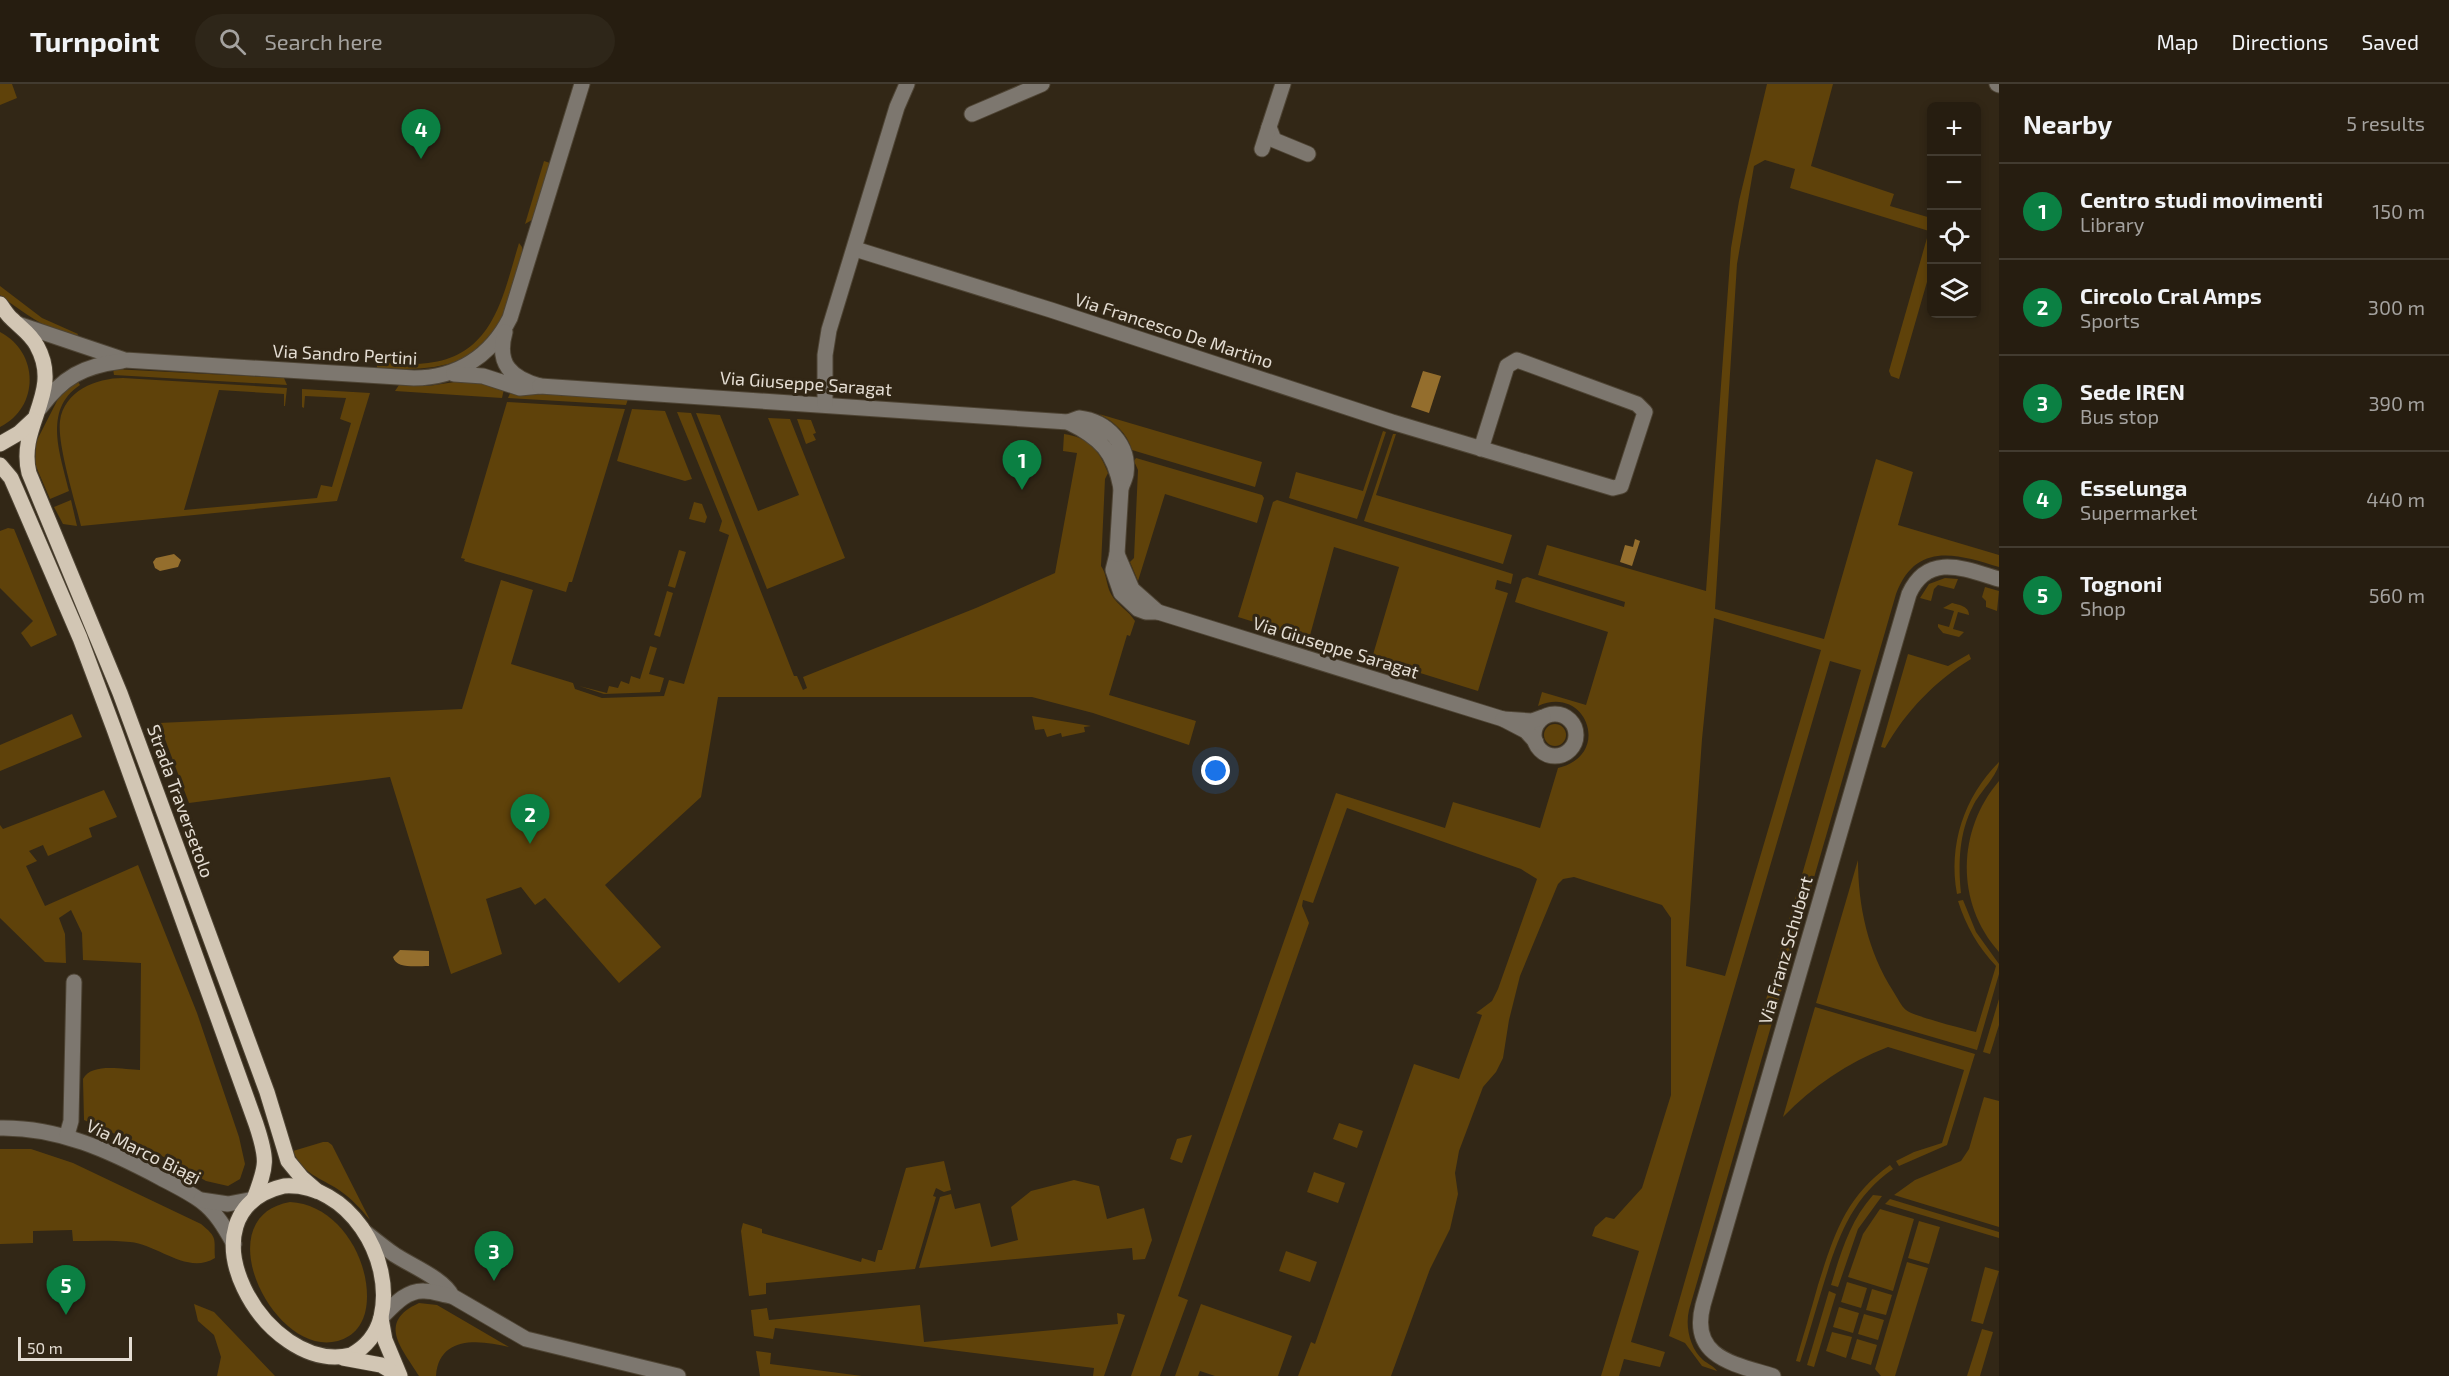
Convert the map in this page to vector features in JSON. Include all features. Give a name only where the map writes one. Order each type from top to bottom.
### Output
[{"type":"main road","name":"Strada Traversetolo","points":[[0,304],[37,344],[45,365],[46,387],[27,449],[29,472],[120,693],[267,1092],[288,1161],[317,1191],[343,1208],[365,1232],[375,1252],[382,1274],[384,1296],[381,1318],[367,1343],[343,1358]]},
{"type":"main road","name":"Strada Traversetolo","points":[[0,315],[18,324]]},
{"type":"main road","points":[[0,444],[19,433],[37,413]]},
{"type":"main road","name":"Strada Traversetolo","points":[[0,465],[11,478],[80,638],[256,1124],[265,1155],[266,1169],[254,1199],[239,1220],[234,1244],[235,1269],[241,1292],[265,1329],[287,1348],[307,1357],[329,1360],[343,1358],[381,1365],[400,1376]]},
{"type":"main road","name":"Strada Traversetolo","points":[[254,1199],[268,1190],[284,1185],[301,1186],[317,1191]]},
{"type":"main road","name":"Strada Traversetolo","points":[[381,1318],[385,1340],[400,1376]]},
{"type":"street","name":"Via Sandro Pertini","points":[[18,324],[125,360],[414,378],[442,375],[461,369],[482,356],[496,342],[507,325],[582,84]]},
{"type":"street","points":[[825,404],[825,355],[828,337],[897,107],[907,84]]},
{"type":"street","points":[[972,114],[1042,84]]},
{"type":"street","points":[[1262,149],[1283,84]]},
{"type":"street","points":[[1269,127],[1274,140],[1308,154]]},
{"type":"street","name":"Via Francesco De Martino","points":[[855,249],[1051,310],[1392,423],[1613,488],[1621,486],[1645,412],[1637,404],[1517,360],[1507,366],[1481,449]]},
{"type":"street","points":[[505,363],[502,344],[507,325]]},
{"type":"street","name":"Via Giuseppe Saragat","points":[[482,356],[489,353],[496,354],[515,377],[540,386]]},
{"type":"street","points":[[482,356],[478,362],[479,370],[489,377]]},
{"type":"street","name":"Via Sandro Pertini","points":[[37,413],[68,376],[92,367],[125,360]]},
{"type":"street","name":"Via Giuseppe Saragat","points":[[442,375],[470,374],[489,377],[520,388],[540,386],[1068,422],[1079,418],[1090,420],[1113,435],[1125,458],[1126,475],[1121,488],[1114,574],[1121,593],[1138,609],[1148,613],[1158,612],[1503,719],[1526,731],[1539,749],[1552,756],[1567,753],[1575,742],[1576,729],[1568,718],[1556,713],[1532,721],[1503,719]]},
{"type":"street","name":"Via Franz Schubert","points":[[1773,1376],[1727,1362],[1715,1355],[1707,1346],[1700,1331],[1702,1305],[1908,598],[1922,575],[1939,568],[1958,567],[1999,579]]},
{"type":"street","points":[[1536,742],[1535,728],[1543,717]]},
{"type":"street","points":[[67,1136],[71,1121],[74,982]]},
{"type":"street","name":"Via Marco Biagi","points":[[0,1128],[17,1128],[67,1136],[152,1174],[201,1200],[219,1217],[234,1244]]},
{"type":"street","name":"Via Marco Biagi","points":[[201,1200],[228,1204],[254,1199]]},
{"type":"street","points":[[365,1232],[393,1254],[441,1283],[449,1289],[452,1296]]},
{"type":"street","points":[[381,1318],[399,1299],[415,1292],[425,1291],[452,1296],[526,1339],[678,1376]]},
{"type":"shaded area","points":[[0,84],[12,84],[17,98],[0,105]]},
{"type":"shaded area","points":[[1767,84],[1833,84],[1811,166],[1894,194],[1890,206],[1927,217],[1927,230],[1790,188],[1795,169],[1765,160],[1754,166],[1737,264],[1715,609],[1824,639],[1876,459],[1913,472],[1898,525],[1999,555],[1999,567],[1953,556],[1926,559],[1904,577],[1896,594],[1689,1310],[1688,1330],[1695,1350],[1717,1371],[1702,1366],[1685,1343],[1669,1336],[1861,670],[1830,661],[1631,1342],[1665,1352],[1660,1367],[1624,1359],[1619,1376],[1601,1376],[1639,1251],[1592,1236],[1595,1227],[1606,1217],[1614,1219],[1642,1188],[1671,1095],[1671,918],[1662,905],[1574,877],[1563,879],[1558,884],[1520,976],[1509,1020],[1503,1058],[1496,1072],[1483,1087],[1459,1151],[1455,1173],[1458,1194],[1450,1229],[1430,1269],[1391,1376],[1298,1376],[1311,1342],[1315,1344],[1414,1064],[1459,1079],[1482,1015],[1476,1013],[1492,1001],[1498,989],[1537,879],[1521,869],[1347,808],[1313,903],[1303,900],[1302,906],[1309,923],[1178,1296],[1188,1300],[1160,1376],[1131,1376],[1336,793],[1445,828],[1453,802],[1540,828],[1558,768],[1575,761],[1585,750],[1588,737],[1587,724],[1580,713],[1569,705],[1555,702],[1538,706],[1542,692],[1586,705],[1608,632],[1515,602],[1522,579],[1527,577],[1624,607],[1625,602],[1538,575],[1547,545],[1706,591],[1731,248],[1739,201]],"holes":[[[1714,618],[1821,650],[1725,976],[1686,966],[1702,739]]]},
{"type":"shaded area","points":[[544,161],[550,163],[532,220],[525,224]]},
{"type":"shaded area","points":[[1927,238],[1927,282],[1899,379],[1891,376],[1889,371]]},
{"type":"shaded area","points":[[519,243],[522,247],[522,254],[506,309],[492,334],[479,347],[465,357],[433,367],[377,368],[377,362],[428,363],[450,358],[468,349],[482,336],[501,302]]},
{"type":"shaded area","points":[[0,286],[42,318],[78,334],[75,340],[18,308],[0,295]]},
{"type":"shaded area","points":[[0,332],[13,341],[22,352],[28,366],[30,380],[22,407],[13,418],[0,427]]},
{"type":"shaded area","points":[[113,369],[284,378],[287,385],[114,375]]},
{"type":"shaded area","points":[[1423,371],[1441,376],[1429,413],[1411,407]]},
{"type":"shaded area","points":[[123,378],[287,388],[285,406],[284,394],[219,390],[184,510],[317,498],[321,485],[332,487],[351,423],[340,419],[346,398],[305,396],[304,408],[302,407],[302,389],[370,393],[337,501],[81,526],[61,444],[60,421],[68,402],[83,388],[102,380]]},
{"type":"shaded area","points":[[77,380],[80,385],[68,395],[61,407],[58,420],[59,449],[69,491],[50,499],[35,464],[36,442],[58,399],[68,386]]},
{"type":"shaded area","points":[[468,380],[504,389],[502,398],[395,391],[399,385],[428,386]]},
{"type":"shaded area","points":[[511,391],[628,399],[626,405],[508,398]]},
{"type":"shaded area","points":[[507,402],[625,409],[572,582],[569,582],[566,592],[464,561],[465,559],[461,558]]},
{"type":"shaded area","points":[[632,409],[665,411],[692,479],[685,481],[617,461]]},
{"type":"shaded area","points":[[677,412],[691,413],[794,676],[797,676],[803,690],[807,688],[803,677],[976,608],[1055,573],[1077,453],[1063,451],[1064,434],[1080,438],[1097,452],[1108,473],[1105,479],[1101,566],[1111,594],[1135,621],[1130,636],[1127,635],[1109,695],[1196,721],[1189,745],[1093,713],[1032,697],[718,697],[701,797],[605,885],[661,947],[619,983],[545,898],[535,905],[521,887],[486,899],[502,954],[451,974],[390,777],[189,803],[159,723],[462,709],[501,580],[533,590],[511,664],[573,683],[575,689],[602,698],[664,696],[669,680],[684,684],[729,535],[719,531],[722,521]]},
{"type":"shaded area","points":[[696,413],[720,415],[758,511],[799,495],[768,418],[790,419],[845,558],[767,589]]},
{"type":"shaded area","points":[[1099,414],[1262,462],[1255,487],[1132,450],[1120,429]]},
{"type":"shaded area","points":[[797,419],[811,420],[816,440],[806,444]]},
{"type":"shaded area","points":[[1383,431],[1386,432],[1357,519],[1289,498],[1296,472],[1363,491]]},
{"type":"shaded area","points":[[1393,434],[1396,434],[1376,495],[1512,535],[1503,564],[1364,521]]},
{"type":"shaded area","points":[[1136,458],[1262,495],[1264,498],[1257,523],[1165,494],[1138,581],[1130,562],[1134,558],[1138,470],[1134,461]]},
{"type":"shaded area","points":[[71,500],[77,526],[63,524],[54,507]]},
{"type":"shaded area","points":[[1277,500],[1513,574],[1511,584],[1497,580],[1495,589],[1508,593],[1478,691],[1372,658],[1399,567],[1334,547],[1309,639],[1238,617],[1273,502]]},
{"type":"shaded area","points":[[694,502],[702,504],[707,517],[705,523],[689,519]]},
{"type":"shaded area","points":[[8,528],[14,529],[57,635],[31,647],[21,633],[33,621],[0,588],[0,531]]},
{"type":"shaded area","points":[[1635,539],[1640,541],[1632,566],[1620,562],[1625,545],[1633,547]]},
{"type":"shaded area","points":[[679,550],[686,552],[675,588],[668,586]]},
{"type":"shaded area","points":[[174,554],[181,560],[178,567],[160,571],[155,568],[153,562],[156,558]]},
{"type":"shaded area","points":[[1945,578],[1958,579],[1954,589],[1938,585],[1934,589],[1931,601],[1920,598],[1929,584]]},
{"type":"shaded area","points":[[1985,587],[1999,591],[1997,611],[1986,607],[1986,601],[1982,597]]},
{"type":"shaded area","points":[[667,591],[673,593],[660,637],[654,635]]},
{"type":"shaded area","points":[[1952,603],[1963,606],[1969,612],[1969,615],[1958,612],[1953,629],[1964,632],[1959,637],[1943,633],[1938,627],[1938,624],[1949,627],[1954,611],[1943,608]]},
{"type":"shaded area","points":[[650,646],[657,648],[649,674],[664,678],[660,692],[604,694],[579,686],[607,693],[609,686],[618,688],[621,681],[629,684],[631,676],[640,679]]},
{"type":"shaded area","points":[[1908,654],[1948,666],[1969,654],[1971,659],[1945,677],[1922,698],[1893,734],[1885,748],[1881,747]]},
{"type":"shaded area","points":[[72,714],[82,737],[0,771],[0,745]]},
{"type":"shaded area","points":[[1032,716],[1091,726],[1084,727],[1085,732],[1062,737],[1061,733],[1047,737],[1044,729],[1035,730]]},
{"type":"shaded area","points":[[1555,724],[1563,727],[1566,735],[1563,743],[1555,746],[1547,743],[1544,735],[1547,727]]},
{"type":"shaded area","points":[[1999,762],[1996,772],[1968,816],[1962,837],[1960,859],[1961,893],[1957,894],[1955,858],[1962,823],[1976,790]]},
{"type":"shaded area","points":[[1999,781],[1999,952],[1985,933],[1975,912],[1969,889],[1967,866],[1969,844],[1975,822],[1985,800]]},
{"type":"shaded area","points":[[104,790],[117,817],[89,828],[92,837],[48,856],[43,845],[29,851],[37,861],[26,866],[45,906],[138,865],[197,1013],[239,1137],[245,1164],[240,1179],[228,1186],[206,1181],[155,1152],[84,1120],[83,1079],[87,1074],[101,1069],[140,1070],[141,963],[83,960],[82,933],[71,910],[59,918],[65,934],[66,963],[45,962],[0,918],[0,825],[3,829]]},
{"type":"shaded area","points":[[1858,860],[1862,911],[1871,945],[1884,976],[1901,1004],[1906,1010],[1918,1016],[1976,1032],[1996,966],[1978,944],[1969,928],[1958,901],[1963,900],[1976,932],[1999,964],[1999,974],[1977,1050],[1816,1003]]},
{"type":"shaded area","points":[[400,950],[429,951],[429,966],[407,966],[398,963],[393,957]]},
{"type":"shaded area","points":[[1999,999],[1999,1025],[1990,1054],[1983,1052]]},
{"type":"shaded area","points":[[1815,1007],[1975,1054],[1947,1145],[1899,1166],[1896,1161],[1914,1152],[1942,1143],[1964,1070],[1888,1047],[1831,1076],[1783,1117]]},
{"type":"shaded area","points":[[1984,1097],[1999,1101],[1999,1227],[1894,1195],[1915,1180],[1961,1161],[1969,1149]]},
{"type":"shaded area","points":[[1339,1123],[1363,1131],[1357,1148],[1333,1139]]},
{"type":"shaded area","points":[[1192,1135],[1182,1163],[1170,1159],[1177,1139]]},
{"type":"shaded area","points":[[323,1142],[332,1145],[370,1220],[343,1193],[301,1165],[293,1151]]},
{"type":"shaded area","points":[[0,1149],[31,1149],[73,1163],[201,1224],[214,1239],[215,1258],[194,1263],[130,1242],[73,1241],[72,1230],[33,1231],[33,1243],[0,1244]]},
{"type":"shaded area","points":[[944,1161],[951,1190],[944,1192],[936,1188],[933,1196],[936,1197],[915,1269],[766,1283],[766,1294],[749,1296],[741,1231],[743,1223],[762,1229],[762,1233],[861,1262],[862,1258],[875,1262],[878,1250],[882,1250],[906,1168]]},
{"type":"shaded area","points":[[1890,1165],[1893,1169],[1866,1193],[1840,1236],[1800,1362],[1796,1361],[1824,1267],[1843,1218],[1862,1190]]},
{"type":"shaded area","points":[[1314,1172],[1345,1183],[1338,1203],[1307,1192]]},
{"type":"shaded area","points":[[1074,1180],[1099,1186],[1107,1219],[1144,1208],[1152,1240],[1145,1259],[1133,1260],[1132,1248],[919,1268],[940,1197],[951,1194],[955,1209],[980,1203],[991,1247],[1018,1240],[1011,1207],[1031,1191]]},
{"type":"shaded area","points":[[1873,1195],[1882,1196],[1858,1229],[1838,1287],[1831,1285],[1852,1226]]},
{"type":"shaded area","points":[[1890,1199],[1999,1232],[1999,1238],[1885,1204]]},
{"type":"shaded area","points":[[290,1202],[321,1211],[334,1221],[355,1248],[366,1280],[367,1302],[361,1323],[349,1336],[324,1342],[299,1334],[277,1315],[261,1290],[251,1262],[252,1235],[264,1214]]},
{"type":"shaded area","points":[[1880,1209],[1914,1219],[1893,1291],[1848,1277],[1863,1234]]},
{"type":"shaded area","points":[[1919,1221],[1940,1227],[1929,1264],[1908,1258]]},
{"type":"shaded area","points":[[1286,1251],[1317,1262],[1310,1282],[1279,1271]]},
{"type":"shaded area","points":[[1907,1262],[1928,1268],[1895,1376],[1881,1376],[1875,1369]]},
{"type":"shaded area","points":[[1985,1267],[1999,1271],[1983,1324],[1971,1321]]},
{"type":"shaded area","points":[[1847,1282],[1867,1288],[1861,1308],[1841,1302]]},
{"type":"shaded area","points":[[1872,1289],[1892,1295],[1886,1315],[1866,1310]]},
{"type":"shaded area","points":[[1829,1291],[1836,1294],[1814,1367],[1807,1365]]},
{"type":"shaded area","points":[[419,1303],[437,1305],[509,1347],[474,1342],[453,1347],[445,1353],[439,1363],[436,1376],[419,1376],[401,1347],[396,1328],[398,1319]]},
{"type":"shaded area","points":[[194,1304],[214,1312],[275,1376],[217,1376],[221,1357],[214,1335],[198,1321]]},
{"type":"shaded area","points":[[1201,1304],[1292,1336],[1278,1376],[1215,1376],[1200,1371],[1198,1376],[1175,1376]]},
{"type":"shaded area","points":[[920,1305],[924,1342],[1118,1324],[1117,1313],[1125,1315],[1104,1376],[1093,1376],[1094,1368],[775,1328],[773,1339],[754,1336],[751,1310],[767,1308],[769,1320]]},
{"type":"shaded area","points":[[1839,1307],[1859,1313],[1853,1333],[1833,1327]]},
{"type":"shaded area","points":[[1864,1314],[1884,1320],[1878,1340],[1858,1334]]},
{"type":"shaded area","points":[[1982,1329],[1993,1332],[1980,1376],[1967,1376]]},
{"type":"shaded area","points":[[1832,1332],[1852,1337],[1846,1358],[1826,1351]]},
{"type":"shaded area","points":[[1857,1339],[1877,1345],[1871,1365],[1851,1359]]},
{"type":"shaded area","points":[[756,1351],[771,1353],[770,1364],[862,1376],[760,1376]]},
{"type":"place","name":"Esselunga","points":[[421,159]]},
{"type":"place","name":"Centro studi movimenti","points":[[1022,490]]},
{"type":"place","name":"Circolo Cral Amps","points":[[530,844]]},
{"type":"place","name":"Sede IREN","points":[[494,1281]]},
{"type":"place","name":"Tognoni","points":[[66,1315]]}]
